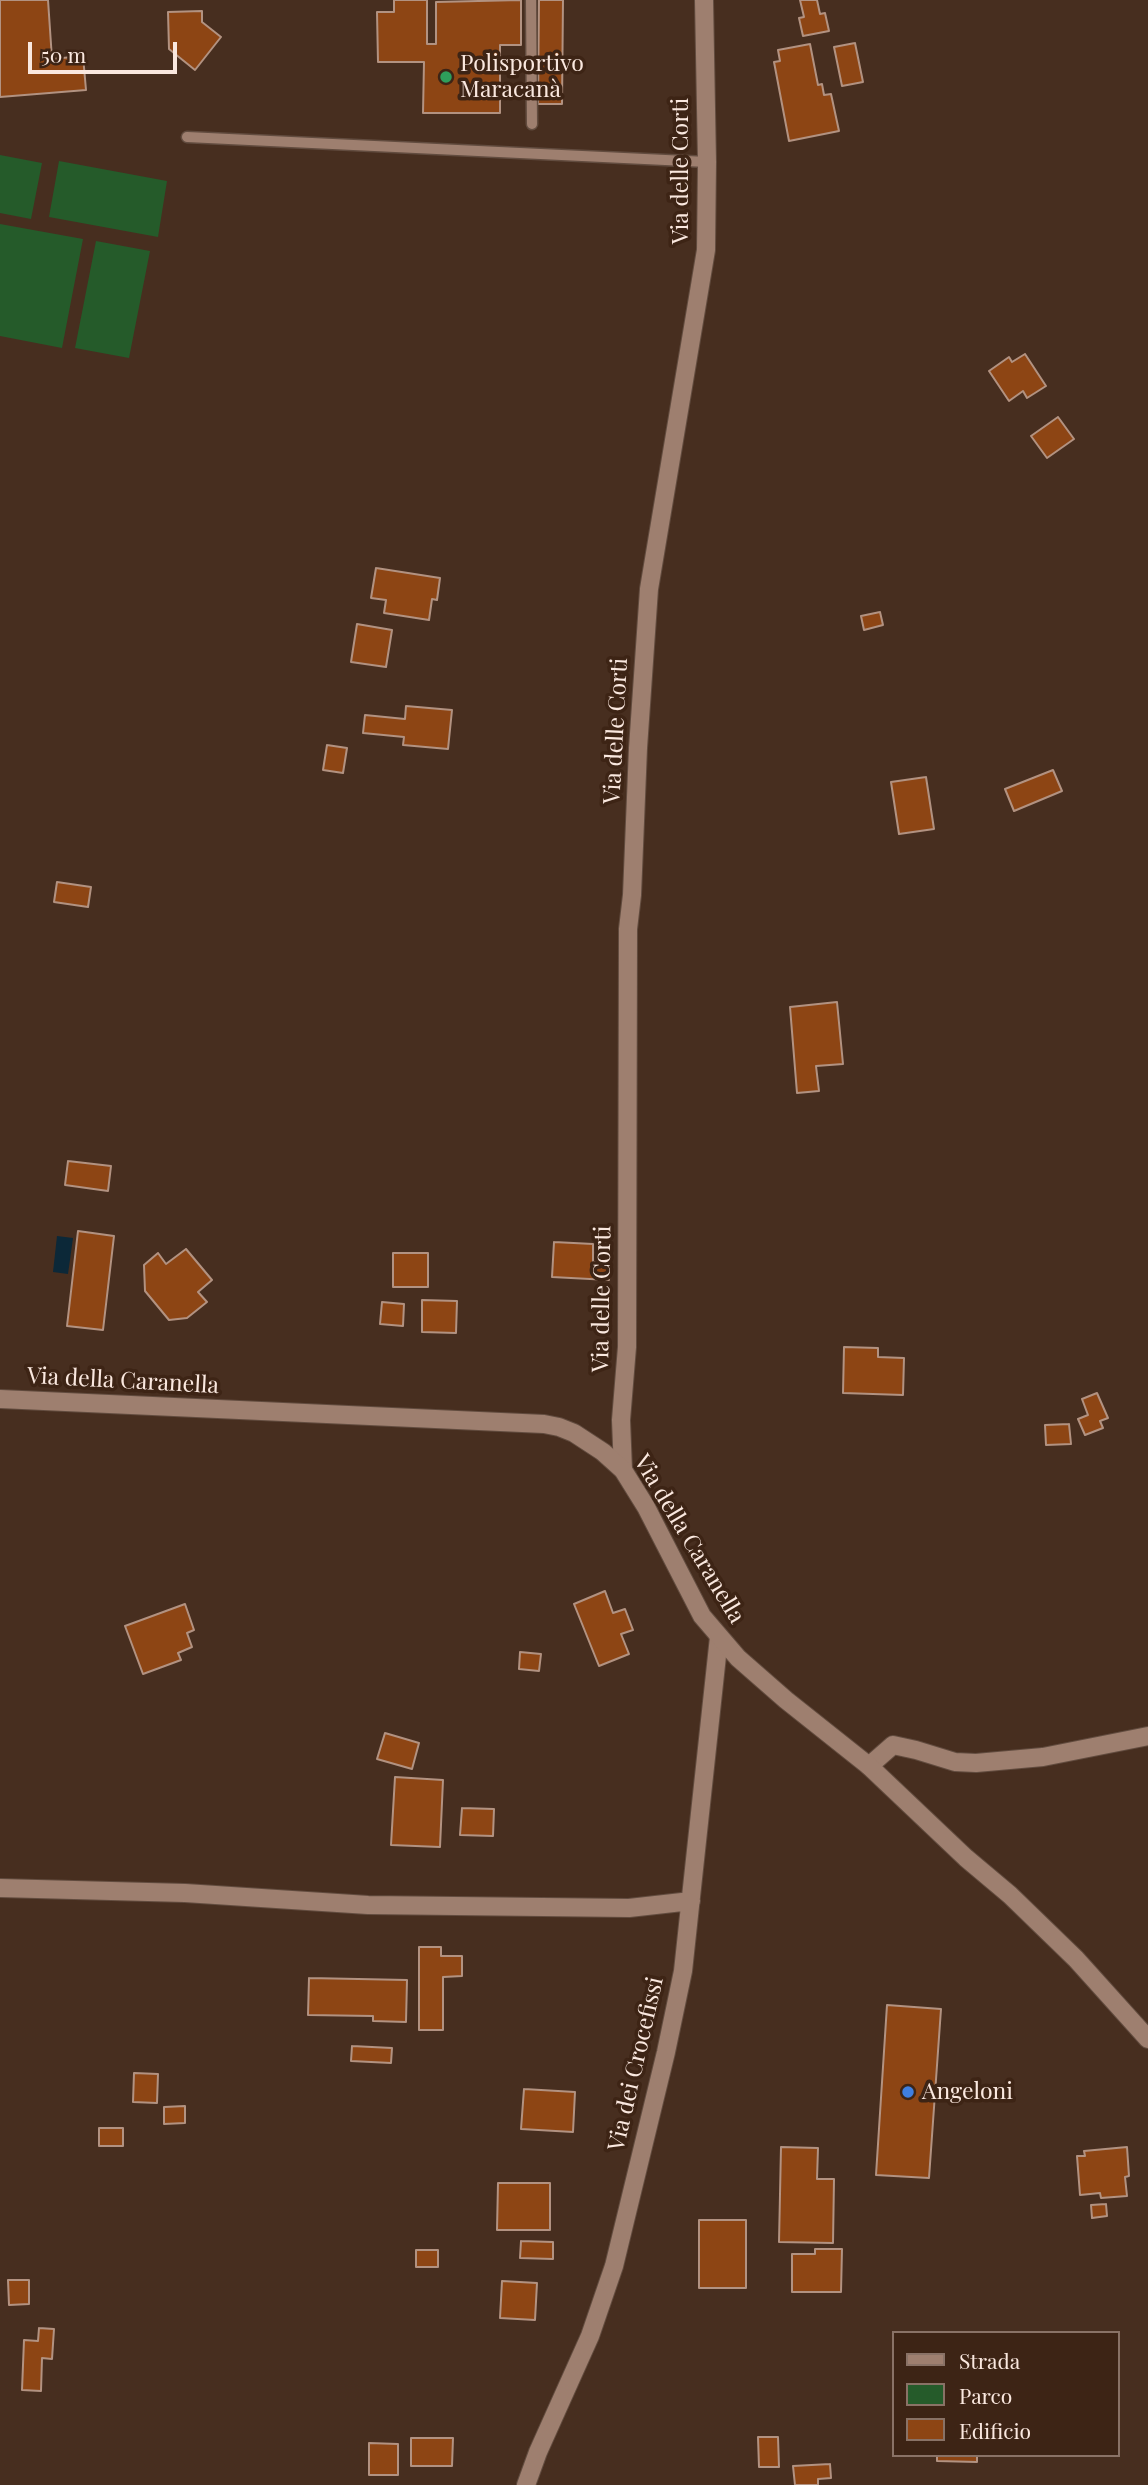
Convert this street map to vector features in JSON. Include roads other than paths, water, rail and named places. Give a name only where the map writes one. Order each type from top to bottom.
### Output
[{"type":"street","name":"Via delle Corti","points":[[623,1470],[621,1420],[627,1347],[628,929],[649,589],[706,250],[704,0]]},
{"type":"street","name":"Via della Caranella","points":[[0,1399],[552,1425],[574,1433],[603,1452],[623,1470],[646,1507],[702,1616],[719,1637],[756,1675],[869,1766],[1054,1937],[1148,2039]]},
{"type":"street","name":"Via dei Crocefissi","points":[[526,2485],[585,2347],[614,2266],[666,2052],[683,1971],[719,1637]]},
{"type":"street","points":[[869,1766],[892,1745],[916,1749],[955,1762],[976,1763],[1043,1757],[1148,1736]]},
{"type":"street","points":[[0,1888],[160,1892],[368,1905],[629,1908],[691,1901]]},
{"type":"lane","points":[[531,0],[532,124]]},
{"type":"lane","points":[[187,137],[707,162]]},
{"type":"water","points":[[57,1236],[73,1238],[68,1274],[53,1272]]},
{"type":"place","name":"Polisportivo Maracanà","points":[[446,77]]},
{"type":"place","name":"Angeloni","points":[[908,2092]]}]
